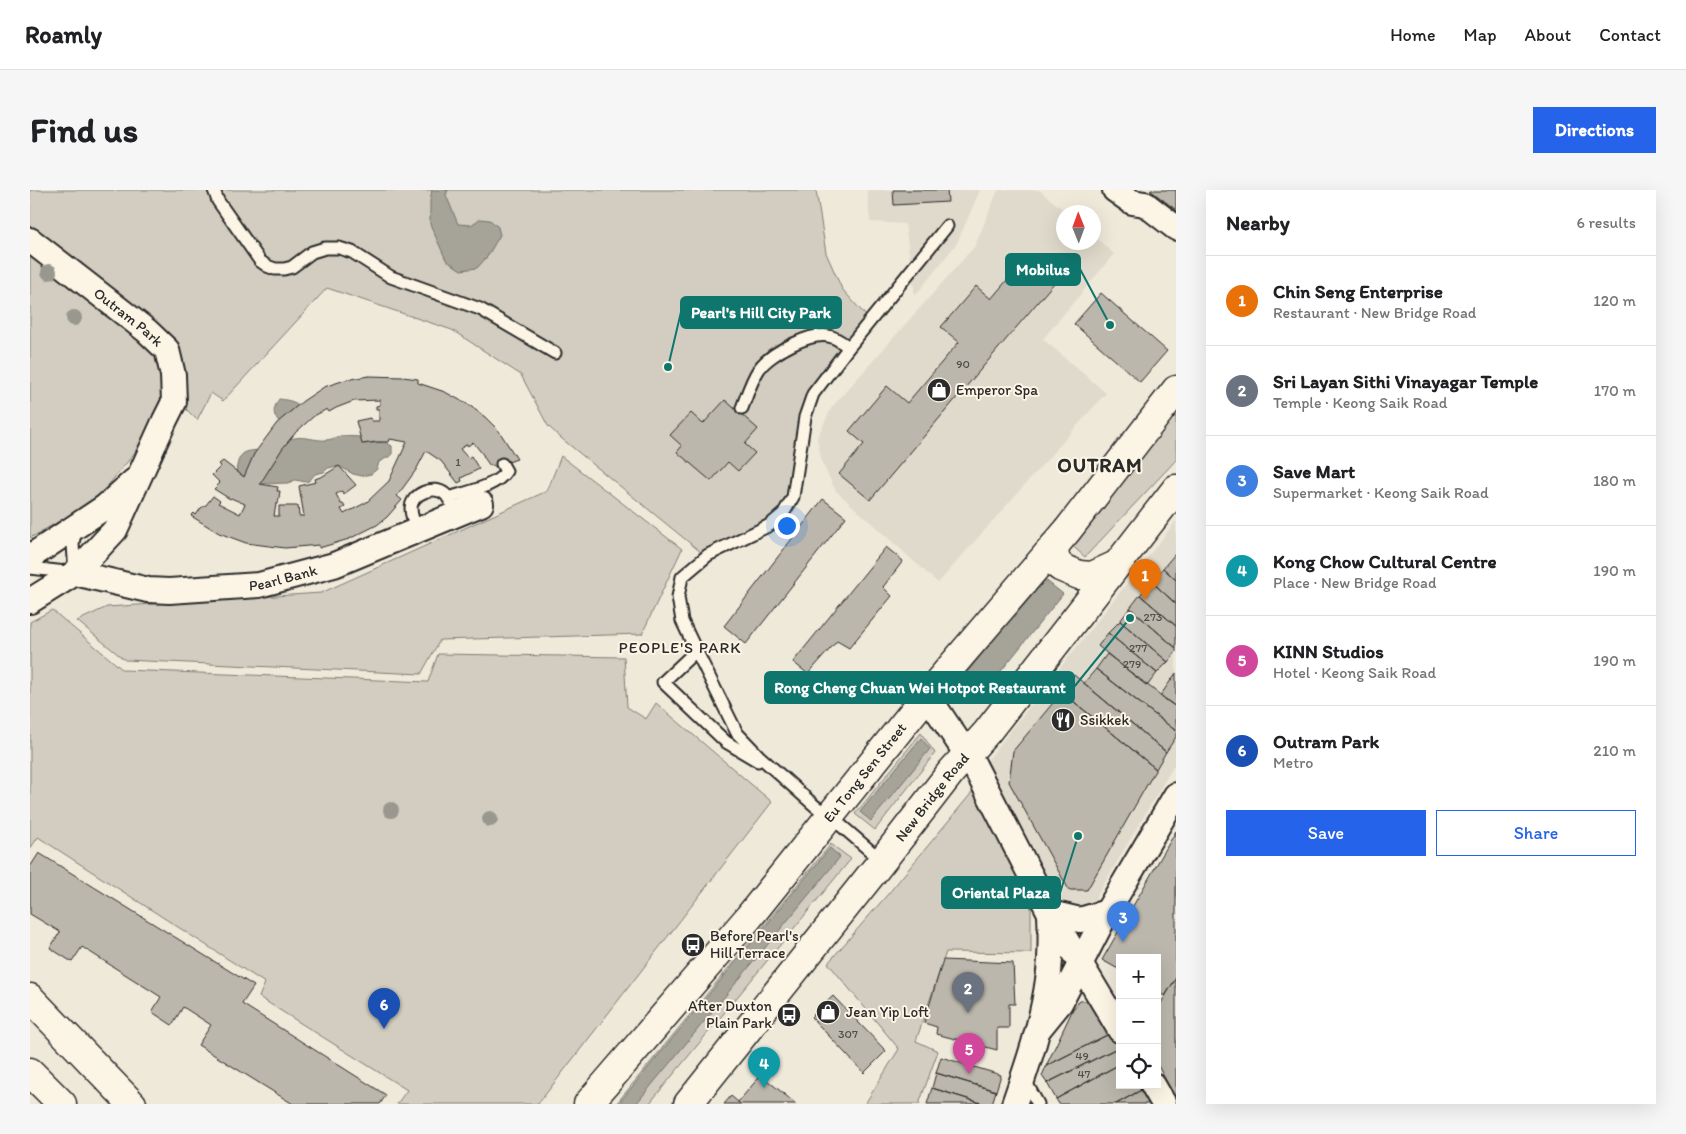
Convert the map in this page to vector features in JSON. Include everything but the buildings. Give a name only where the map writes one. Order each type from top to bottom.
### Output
[{"type":"main road","name":"Eu Tong Sen Street","points":[[588,1104],[749,917],[927,694],[1054,546],[1176,390]]},
{"type":"main road","name":"New Bridge Road","points":[[688,1104],[966,754],[987,732],[1176,489]]},
{"type":"main road","points":[[1054,546],[1055,558],[1060,567],[1079,575],[1092,576],[1116,565]]},
{"type":"main road","points":[[30,998],[132,1104]]},
{"type":"main road","points":[[30,1072],[62,1104]]},
{"type":"street","points":[[1124,196],[1145,204],[1176,228]]},
{"type":"street","points":[[1124,196],[1136,215],[1176,247]]},
{"type":"street","name":"Outram Park","points":[[30,240],[147,331],[167,350],[173,375],[174,402],[164,420],[115,530],[75,573],[30,601]]},
{"type":"street","name":"Outram Park","points":[[30,557],[105,507],[141,475]]},
{"type":"street","name":"Pearl Bank","points":[[75,573],[148,590],[169,591],[259,585],[334,565],[418,530],[452,506],[482,504]]},
{"type":"street","points":[[927,694],[966,754],[1050,913],[1116,1023]]},
{"type":"street","points":[[1038,1030],[1060,1003],[1106,912],[1176,795]]},
{"type":"street","points":[[1050,913],[1080,920],[1106,912]]},
{"type":"street","points":[[1014,1104],[1038,1030],[1048,980],[1051,949],[1050,913]]},
{"type":"street","points":[[1155,1089],[1164,1104]]},
{"type":"lane","points":[[214,190],[218,201],[260,261],[267,266],[275,269],[292,267],[312,252],[325,248],[339,248],[352,252],[391,277],[480,309],[556,354]]},
{"type":"lane","points":[[882,861],[830,816],[815,806],[737,733],[682,621],[678,597],[682,577],[708,555],[770,525],[783,514],[792,497],[805,417],[813,394],[947,226]]},
{"type":"lane","points":[[742,408],[753,380],[761,367],[779,351],[819,335],[831,336],[849,347]]},
{"type":"lane","points":[[418,530],[413,521],[411,507],[416,497],[428,491],[437,490],[446,495],[452,506],[504,476],[506,470],[502,464]]},
{"type":"lane","points":[[75,573],[73,544],[77,526]]},
{"type":"lane","name":"Pearl Bank","points":[[30,568],[75,573]]},
{"type":"lane","points":[[696,651],[663,682],[726,742],[775,770]]},
{"type":"lane","points":[[1023,1078],[1038,1104]]},
{"type":"shaded area","points":[[30,190],[816,190],[826,253],[842,289],[867,317],[800,416],[787,497],[778,512],[766,523],[702,553],[548,426],[521,375],[452,330],[327,288],[223,401],[211,393],[197,420],[182,405],[183,374],[30,231]]},
{"type":"shaded area","points":[[432,190],[448,190],[446,195],[458,224],[471,225],[480,219],[490,220],[498,227],[500,235],[487,257],[477,268],[461,270],[446,260],[430,224]]},
{"type":"shaded area","points":[[867,190],[980,190],[957,243],[915,296],[905,224],[870,222]]},
{"type":"shaded area","points":[[998,190],[1039,190],[1057,205],[1056,250],[1101,250],[1101,242],[1114,254],[1043,339],[1106,393],[938,583],[836,491],[822,463],[817,438],[832,407],[975,246]]},
{"type":"shaded area","points":[[30,254],[155,350],[164,385],[159,408],[151,427],[133,455],[96,500],[30,538]]},
{"type":"shaded area","points":[[279,399],[293,402],[304,409],[285,426],[278,420],[274,411]]},
{"type":"shaded area","points":[[1176,411],[1176,460],[1085,557],[1068,542]]},
{"type":"shaded area","points":[[341,436],[361,437],[363,444],[385,442],[392,446],[392,455],[379,462],[377,469],[371,474],[362,476],[353,474],[339,466],[328,468],[324,472],[315,474],[306,482],[295,480],[288,483],[260,484],[236,472],[240,457],[247,452],[263,450],[295,438],[330,440]]},
{"type":"shaded area","points":[[561,456],[682,549],[642,634],[440,640],[421,674],[125,660],[77,621],[107,607],[321,593],[547,491]]},
{"type":"shaded area","points":[[1176,521],[1176,762],[1076,931],[986,762]]},
{"type":"shaded area","points":[[1043,578],[1063,594],[981,696],[961,680]]},
{"type":"shaded area","points":[[52,610],[123,670],[428,682],[438,654],[624,657],[627,707],[646,719],[656,703],[772,802],[538,1104],[397,1104],[407,1090],[259,997],[265,983],[38,837],[30,849],[30,622]]},
{"type":"shaded area","points":[[921,733],[935,753],[875,830],[855,814]]},
{"type":"shaded area","points":[[921,738],[930,749],[871,821],[860,812]]},
{"type":"shaded area","points":[[974,790],[1031,900],[1031,953],[946,952],[916,1041],[938,1051],[919,1104],[865,1104],[899,1049],[828,963]]},
{"type":"shaded area","points":[[831,844],[851,859],[649,1104],[616,1104]]},
{"type":"shaded area","points":[[830,848],[840,857],[636,1104],[618,1104]]},
{"type":"place","name":"Mobilus","points":[[1110,325]]},
{"type":"place","name":"Pearl's Hill City Park","points":[[668,367]]},
{"type":"place","name":"Emperor Spa","points":[[939,390]]},
{"type":"place","name":"Chin Seng Enterprise","points":[[1145,600]]},
{"type":"place","name":"Rong Cheng Chuan Wei Hotpot Restaurant","points":[[1130,618]]},
{"type":"place","name":"Ssikkek","points":[[1063,720]]},
{"type":"place","name":"Oriental Plaza","points":[[1078,836]]},
{"type":"place","name":"Save Mart","points":[[1123,942]]},
{"type":"place","name":"Before Pearl's Hill Terrace","points":[[693,945]]},
{"type":"place","name":"Jean Yip Loft","points":[[828,1012]]},
{"type":"place","name":"Sri Layan Sithi Vinayagar Temple","points":[[968,1013]]},
{"type":"place","name":"After Duxton Plain Park","points":[[789,1015]]},
{"type":"place","name":"Outram Park","points":[[384,1029]]},
{"type":"place","name":"KINN Studios","points":[[969,1074]]},
{"type":"place","name":"Kong Chow Cultural Centre","points":[[764,1088]]},
{"type":"district","name":"OUTRAM","points":[[1100,465]]},
{"type":"district","name":"PEOPLE'S PARK","points":[[680,647]]}]
